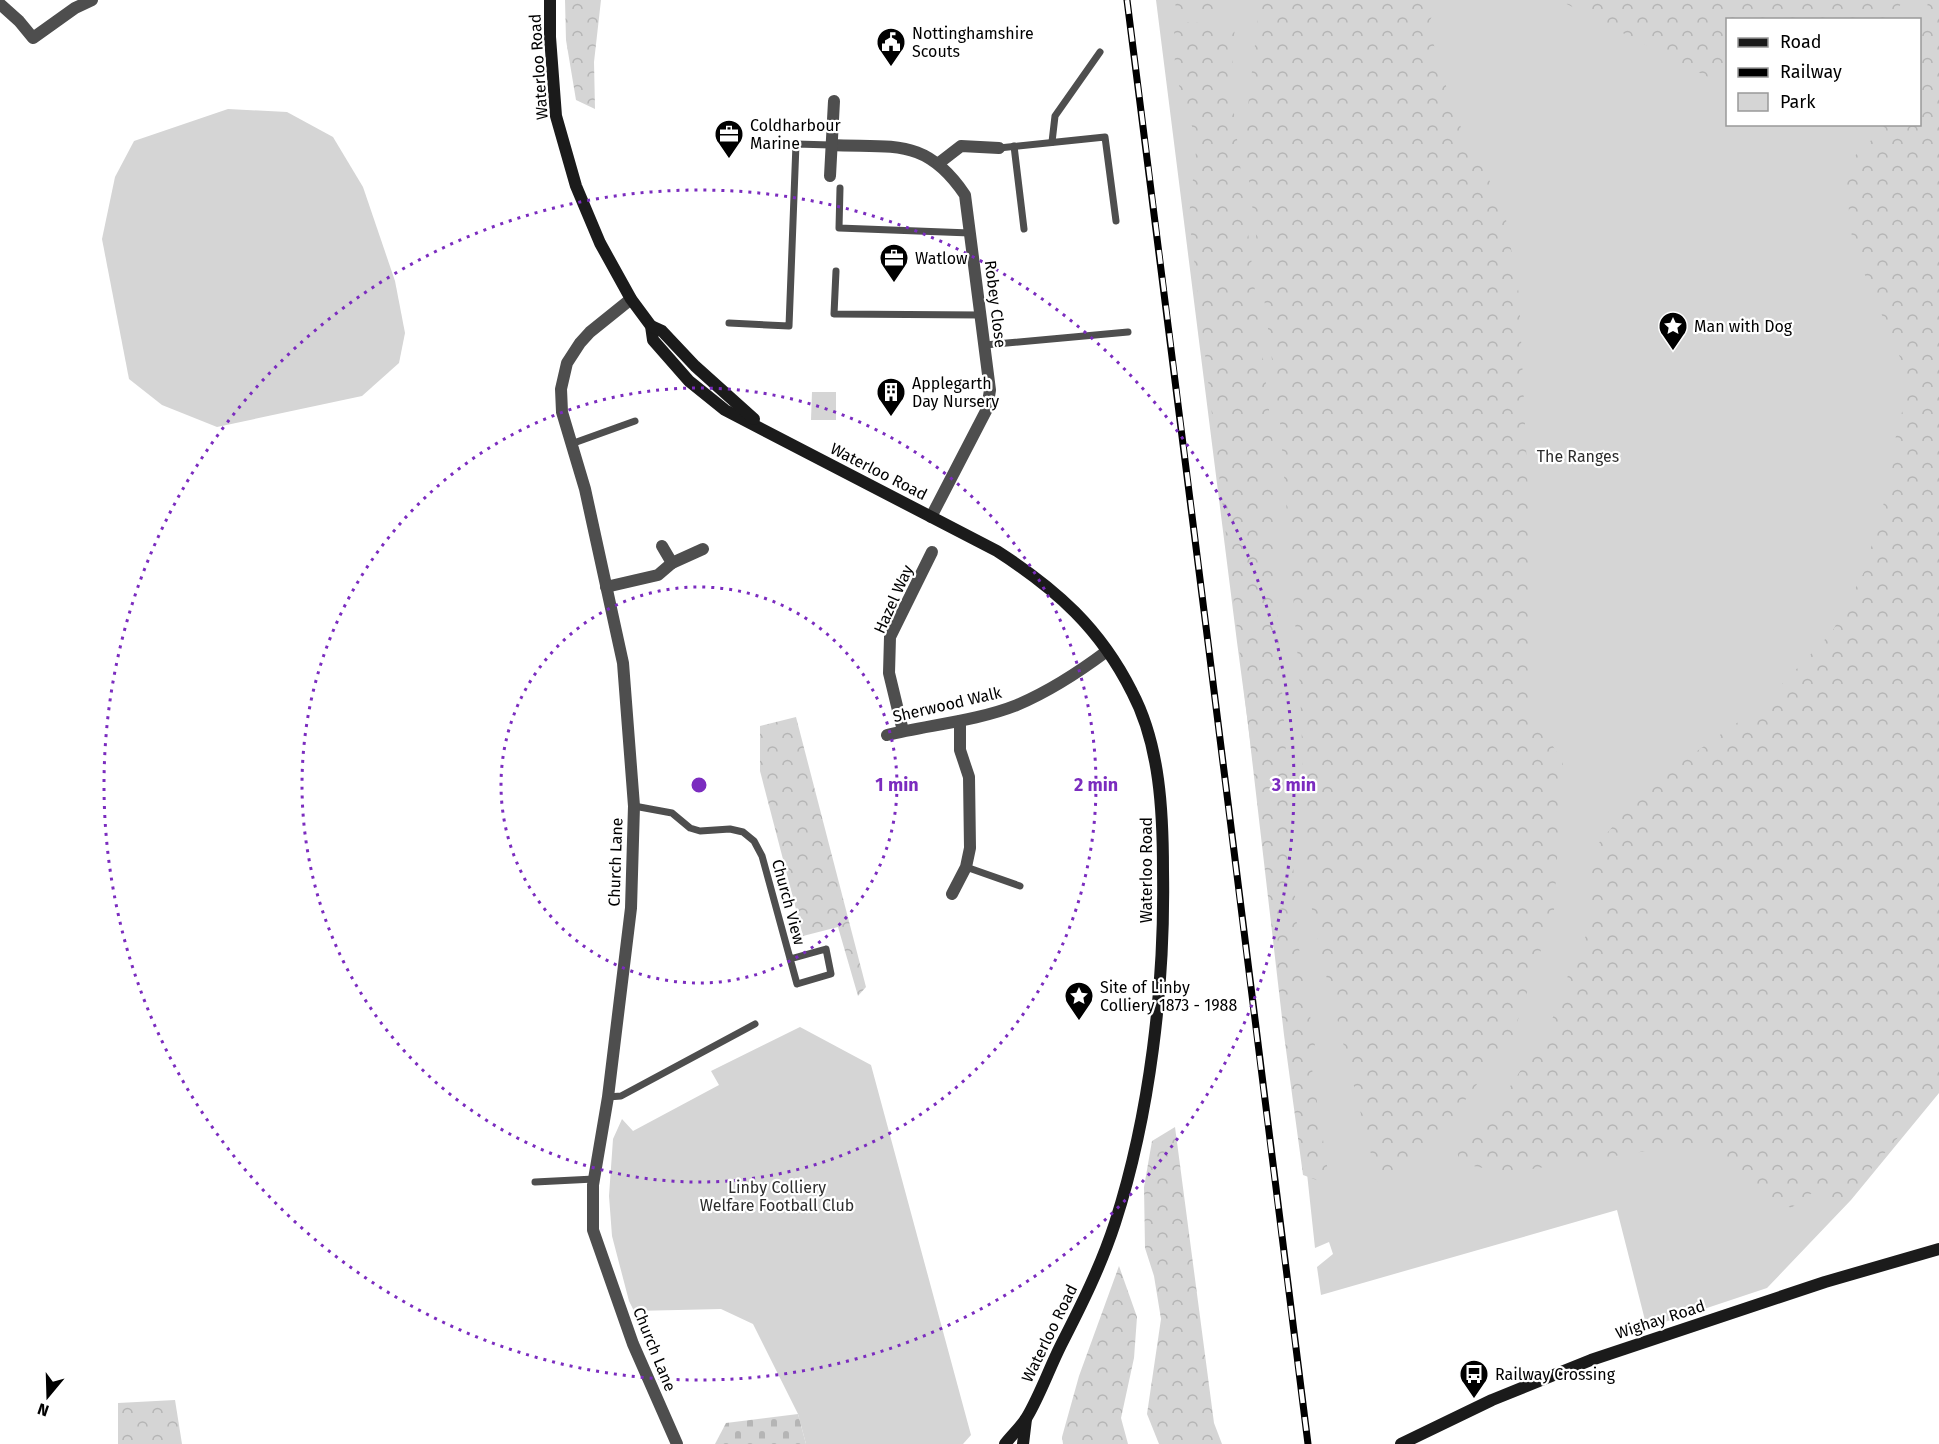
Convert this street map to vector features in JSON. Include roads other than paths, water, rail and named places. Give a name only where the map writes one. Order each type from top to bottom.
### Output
[{"type":"street","points":[[0,4],[33,38],[75,8],[92,0]]},
{"type":"street","name":"Waterloo Road","points":[[550,0],[550,38],[556,116],[576,186],[600,243],[651,326],[653,340],[689,381],[725,410],[997,551],[1033,574],[1065,600],[1107,651],[1133,693],[1148,736],[1163,812],[1164,914],[1158,996],[1147,1092],[1139,1133],[1114,1225],[1094,1278],[1026,1418],[1005,1444]]},
{"type":"street","points":[[830,176],[834,101]]},
{"type":"street","name":"Robey Close","points":[[831,145],[911,149],[939,163],[953,177],[965,195],[990,390],[987,409],[931,517]]},
{"type":"street","points":[[939,163],[961,146],[999,148]]},
{"type":"street","name":"Church Lane","points":[[632,298],[580,343],[567,363],[561,389],[561,412],[585,489],[622,663],[634,806],[631,908],[608,1097],[594,1179],[592,1215],[593,1230],[633,1344],[677,1444]]},
{"type":"street","points":[[662,546],[672,563]]},
{"type":"street","points":[[606,587],[658,574],[672,563],[703,549]]},
{"type":"street","name":"Hazel Way","points":[[903,731],[889,673],[890,637],[932,552]]},
{"type":"street","name":"Sherwood Walk","points":[[887,735],[960,721],[1015,706],[1070,678],[1107,651]]},
{"type":"street","points":[[952,894],[966,867],[970,848],[969,777],[960,750],[960,721]]},
{"type":"street","name":"Wighay Road","points":[[1401,1444],[1492,1400],[1591,1360],[1825,1282],[1939,1249]]},
{"type":"street","name":"Waterloo Road","points":[[1023,1444],[1026,1418]]},
{"type":"lane","points":[[1052,142],[1055,116],[1100,52]]},
{"type":"lane","points":[[999,148],[1104,137],[1116,221]]},
{"type":"lane","points":[[729,323],[789,326],[796,144],[831,145]]},
{"type":"lane","points":[[1014,146],[1024,229]]},
{"type":"lane","points":[[840,188],[838,228],[970,233]]},
{"type":"lane","points":[[836,271],[834,314],[981,315]]},
{"type":"lane","points":[[985,345],[1128,332]]},
{"type":"lane","points":[[571,444],[635,421]]},
{"type":"lane","name":"Church View","points":[[634,806],[672,813],[690,828],[700,831],[730,829],[743,832],[754,841],[762,856],[790,959],[797,984],[831,974],[826,949],[790,959]]},
{"type":"lane","points":[[966,867],[1020,886]]},
{"type":"lane","points":[[608,1097],[621,1096],[755,1024]]},
{"type":"lane","points":[[535,1182],[594,1179]]},
{"type":"railway","points":[[1127,0],[1308,1444]]},
{"type":"place","name":"Nottinghamshire Scouts","points":[[891,68]]},
{"type":"place","name":"Coldharbour Marine","points":[[729,160]]},
{"type":"place","name":"Watlow","points":[[894,284]]},
{"type":"place","name":"Man with Dog","points":[[1673,352]]},
{"type":"place","name":"Applegarth Day Nursery","points":[[891,418]]},
{"type":"place","name":"Site of Linby Colliery 1873 - 1988","points":[[1079,1022]]},
{"type":"place","name":"Railway Crossing","points":[[1474,1400]]},
{"type":"park label","name":"The Ranges","points":[[1578,456]]},
{"type":"park label","name":"Linby Colliery Welfare Football Club","points":[[777,1196]]}]
